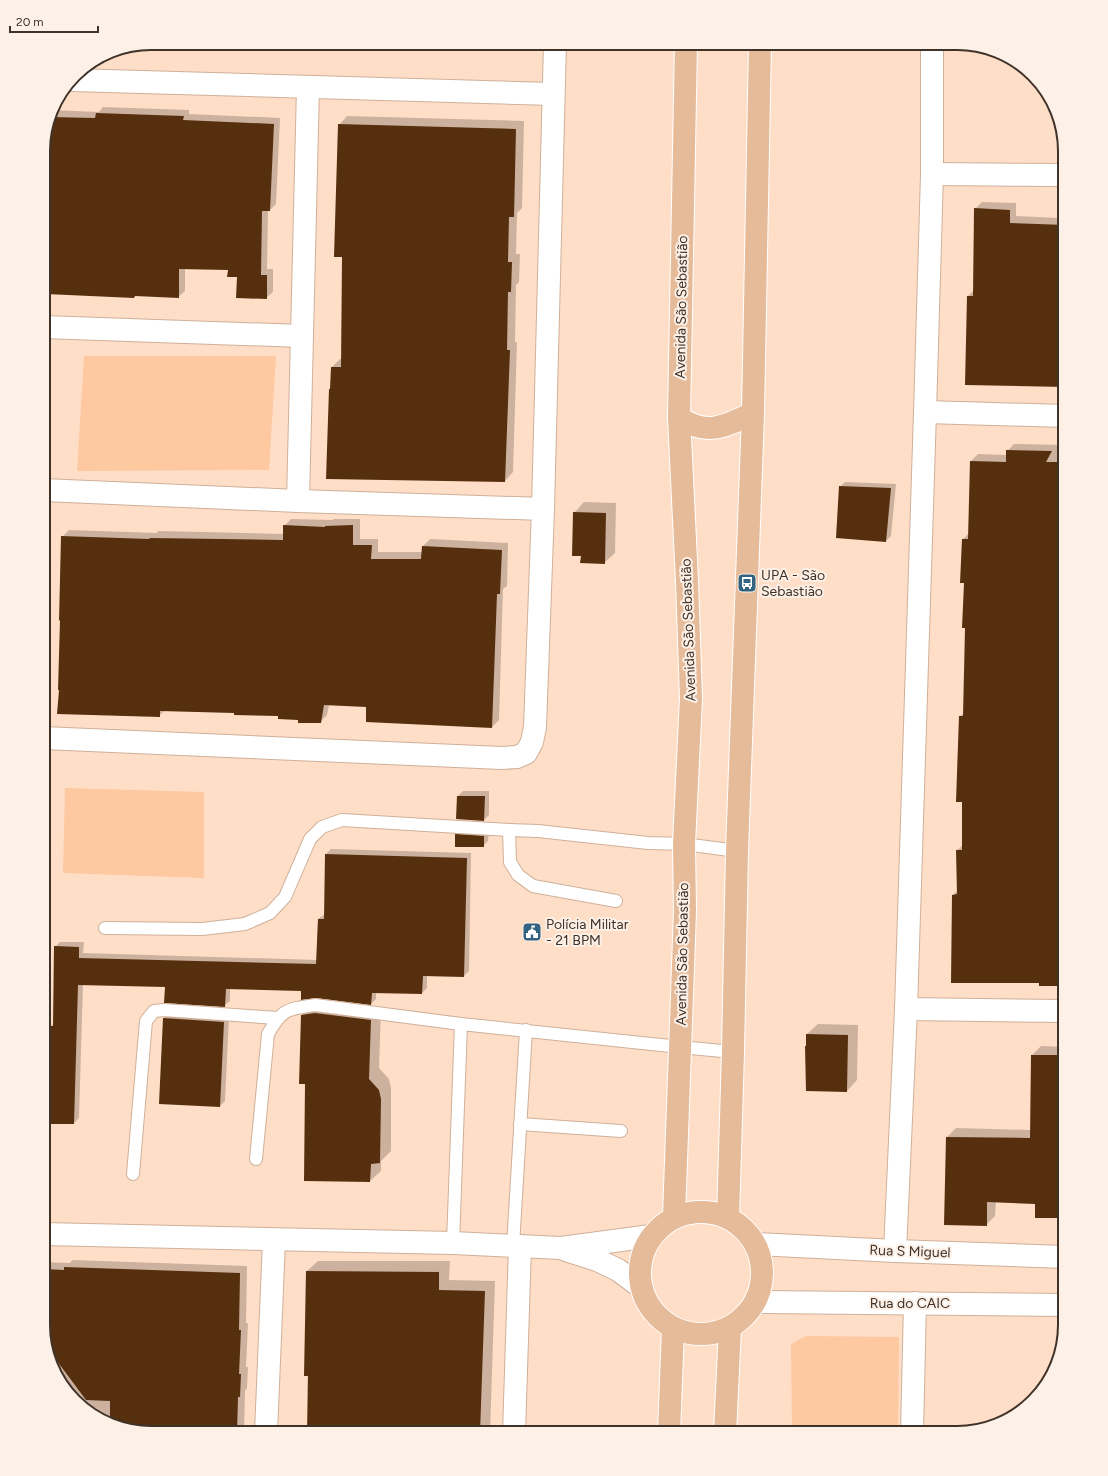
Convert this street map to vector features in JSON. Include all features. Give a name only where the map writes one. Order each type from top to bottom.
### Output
[{"type":"main road","name":"Avenida São Sebastião","points":[[674,1217],[685,911],[684,844],[691,698],[679,417],[686,50]]},
{"type":"main road","points":[[728,1217],[737,851],[753,413],[760,50]]},
{"type":"main road","points":[[679,417],[689,424],[700,428],[710,428],[724,425],[753,413]]},
{"type":"main road","points":[[701,1211],[728,1217],[744,1228],[756,1244],[763,1273],[756,1302],[745,1317],[730,1328],[702,1335],[673,1328],[653,1311],[642,1287],[641,1261],[651,1236],[661,1226],[674,1217],[701,1211]]},
{"type":"main road","points":[[669,1426],[673,1328]]},
{"type":"main road","points":[[725,1426],[730,1328]]},
{"type":"street","points":[[50,738],[502,758],[517,757],[526,753],[532,742],[535,727],[543,509],[554,50]]},
{"type":"street","points":[[895,1251],[906,1009],[925,412],[932,174],[932,50]]},
{"type":"street","points":[[80,80],[553,94]]},
{"type":"street","points":[[298,501],[308,87]]},
{"type":"street","points":[[932,174],[1058,175]]},
{"type":"street","points":[[50,326],[302,336]]},
{"type":"street","points":[[925,412],[1058,416]]},
{"type":"street","points":[[50,490],[298,501],[543,509]]},
{"type":"street","points":[[906,1009],[1058,1011]]},
{"type":"street","points":[[50,1234],[453,1243],[561,1248],[651,1236]]},
{"type":"street","points":[[266,1426],[274,1240]]},
{"type":"street","name":"Rua S Miguel","points":[[756,1244],[1058,1257]]},
{"type":"street","points":[[514,1426],[516,1246]]},
{"type":"street","points":[[561,1248],[597,1260],[618,1270],[642,1287]]},
{"type":"street","name":"Rua do CAIC","points":[[756,1302],[1058,1305]]},
{"type":"street","points":[[912,1426],[915,1303]]},
{"type":"lane","points":[[105,928],[202,929],[245,924],[270,913],[285,897],[310,839],[322,827],[342,820],[538,831],[648,843],[684,844],[737,851]]},
{"type":"lane","points":[[509,830],[510,862],[518,875],[532,886],[616,900]]},
{"type":"lane","points":[[256,1159],[268,1034],[277,1018],[291,1008],[315,1005],[461,1024],[733,1052]]},
{"type":"lane","points":[[133,1174],[146,1021],[154,1011],[164,1010],[277,1018]]},
{"type":"lane","points":[[453,1243],[461,1024]]},
{"type":"lane","points":[[516,1246],[520,1124],[526,1030]]},
{"type":"lane","points":[[520,1124],[621,1132]]},
{"type":"shaded area","points":[[84,356],[276,356],[269,470],[77,471]]},
{"type":"shaded area","points":[[65,788],[204,792],[204,878],[63,873]]},
{"type":"shaded area","points":[[806,1336],[899,1337],[898,1426],[792,1426],[791,1344]]},
{"type":"building","points":[[96,113],[184,116],[183,120],[274,124],[270,211],[262,211],[261,275],[267,275],[267,299],[236,298],[237,277],[227,277],[228,270],[179,269],[179,298],[135,296],[134,298],[50,294],[50,144],[53,125],[56,117],[95,118]]},
{"type":"building","points":[[338,124],[516,129],[514,217],[509,217],[508,262],[512,262],[511,292],[508,292],[507,350],[510,350],[505,482],[326,479],[331,367],[341,367],[342,257],[334,257]]},
{"type":"building","points":[[974,208],[1010,210],[1010,223],[1058,225],[1058,387],[965,385],[967,296],[973,296]]},
{"type":"building","points":[[1006,450],[1052,451],[1046,462],[1058,462],[1058,986],[1039,986],[1039,983],[951,983],[952,895],[957,894],[956,850],[962,850],[962,802],[956,802],[959,716],[963,716],[965,628],[962,628],[964,583],[960,583],[962,539],[968,539],[970,461],[1006,462]]},
{"type":"building","points":[[839,486],[891,488],[886,542],[836,538]]},
{"type":"building","points":[[573,512],[606,513],[605,564],[580,563],[581,556],[572,556]]},
{"type":"building","points":[[283,525],[325,527],[353,525],[353,545],[372,545],[371,559],[421,559],[422,546],[502,550],[500,594],[497,594],[492,728],[366,722],[366,707],[324,705],[321,723],[298,723],[298,720],[278,719],[278,716],[234,715],[234,713],[160,711],[160,717],[57,714],[59,690],[61,536],[149,539],[283,540]]},
{"type":"building","points":[[457,796],[485,796],[484,821],[456,819]]},
{"type":"building","points":[[455,834],[484,836],[484,847],[455,847]]},
{"type":"building","points":[[325,854],[467,858],[464,977],[423,976],[422,994],[372,993],[371,1005],[316,998],[301,1000],[301,991],[226,989],[225,1007],[164,1003],[165,987],[78,985],[74,1124],[50,1124],[50,1026],[53,1026],[54,946],[79,947],[79,958],[316,964],[318,919],[324,919]]},
{"type":"building","points":[[315,1013],[371,1020],[369,1079],[379,1090],[381,1099],[380,1163],[371,1164],[370,1182],[304,1181],[305,1084],[299,1084],[301,1015]]},
{"type":"building","points":[[163,1018],[224,1022],[220,1107],[159,1104]]},
{"type":"building","points":[[806,1034],[848,1035],[847,1092],[806,1091]]},
{"type":"building","points":[[1031,1055],[1058,1055],[1058,1218],[1035,1218],[1035,1204],[987,1202],[987,1226],[944,1225],[946,1137],[1030,1138]]},
{"type":"building","points":[[64,1267],[240,1273],[239,1330],[241,1330],[239,1374],[241,1374],[240,1397],[238,1397],[237,1426],[151,1426],[125,1423],[110,1417],[110,1401],[86,1400],[55,1359],[52,1345],[50,1332],[50,1269],[64,1270]]},
{"type":"building","points":[[306,1271],[439,1272],[439,1290],[485,1291],[480,1426],[307,1426],[308,1376],[304,1376]]},
{"type":"place","name":"UPA - São Sebastião","points":[[747,583]]},
{"type":"place","name":"Polícia Militar - 21 BPM","points":[[532,932]]}]
